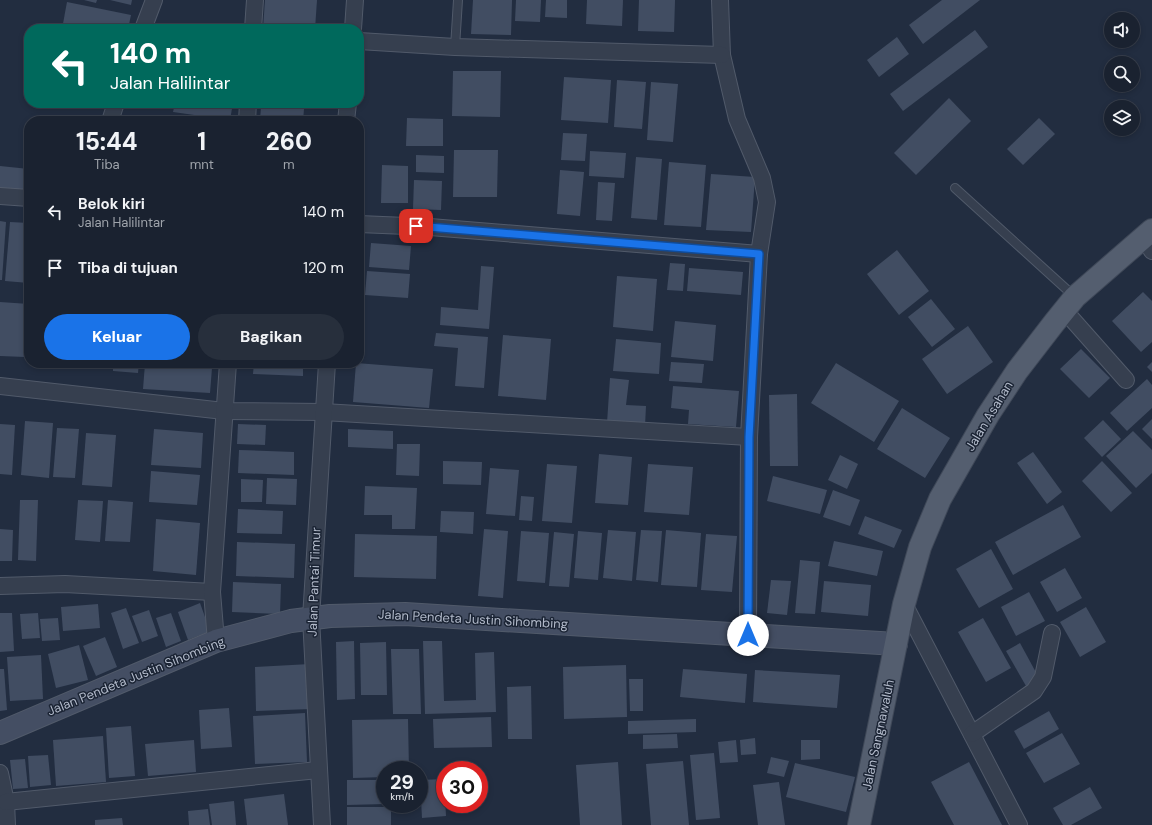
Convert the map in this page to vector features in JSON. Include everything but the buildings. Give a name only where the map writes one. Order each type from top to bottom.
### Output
[{"type":"main road","name":"Jalan Asahan","points":[[896,644],[904,604],[920,547],[940,499],[988,415],[1017,371],[1070,303],[1149,239]]},
{"type":"main road","name":"Jalan Sangnawaluh","points":[[859,825],[896,644]]},
{"type":"street","points":[[145,24],[154,0]]},
{"type":"street","points":[[253,24],[255,0]]},
{"type":"street","points":[[353,24],[355,0]]},
{"type":"street","points":[[720,0],[722,56],[737,118],[765,190],[766,202],[759,254],[749,437],[748,635]]},
{"type":"street","points":[[364,41],[454,47],[722,56]]},
{"type":"street","points":[[0,196],[24,198]]},
{"type":"street","points":[[364,224],[430,227],[759,254]]},
{"type":"street","points":[[1070,303],[1126,380]]},
{"type":"street","points":[[216,641],[212,592],[228,368]]},
{"type":"street","name":"Jalan Pantai Timur","points":[[322,825],[311,618],[327,368]]},
{"type":"street","points":[[0,386],[224,410],[324,412],[749,437]]},
{"type":"street","points":[[0,586],[65,584],[212,592]]},
{"type":"street","points":[[904,604],[1019,825]]},
{"type":"street","name":"Jalan Pendeta Justin Sihombing","points":[[0,733],[216,641],[291,621],[330,616],[405,614],[896,644]]},
{"type":"street","points":[[972,734],[1034,691],[1043,677],[1052,633]]},
{"type":"street","points":[[6,802],[318,770]]},
{"type":"street","points":[[0,772],[6,802],[7,825]]},
{"type":"lane","points":[[454,47],[458,0]]},
{"type":"lane","points":[[956,188],[1070,303]]},
{"type":"route","points":[[416,226],[759,254],[749,437],[748,635]]}]
